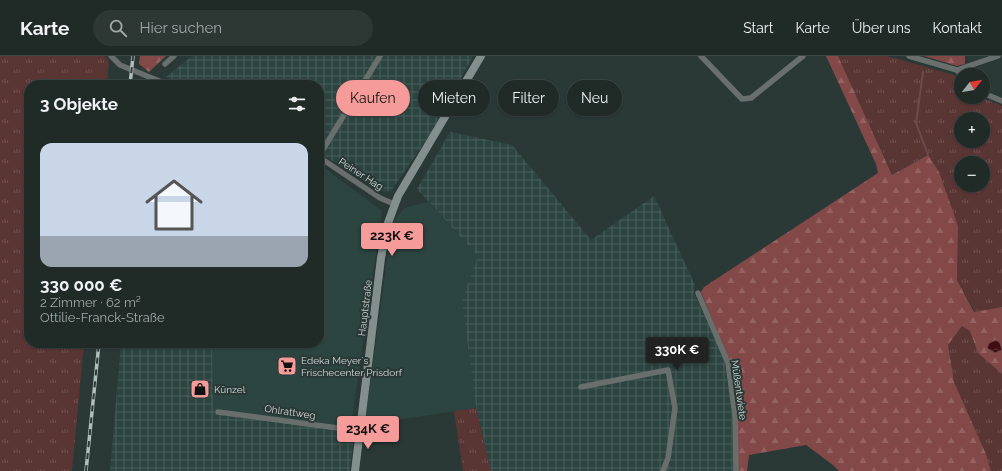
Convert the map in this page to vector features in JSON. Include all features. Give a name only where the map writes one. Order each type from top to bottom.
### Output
[{"type":"main road","name":"Hauptstraße","points":[[355,469],[381,258],[388,223],[394,204],[481,56]]},
{"type":"street","points":[[111,56],[120,65],[157,80]]},
{"type":"street","points":[[165,64],[174,56]]},
{"type":"street","points":[[324,148],[380,56]]},
{"type":"street","points":[[701,56],[742,99],[751,98],[803,56]]},
{"type":"street","points":[[909,56],[954,69]]},
{"type":"street","points":[[963,68],[998,56]]},
{"type":"street","points":[[990,96],[1002,101]]},
{"type":"street","name":"Peiner Hag","points":[[324,159],[380,198],[394,204]]},
{"type":"street","name":"Müßentwiete","points":[[698,294],[728,363],[734,416],[736,471]]},
{"type":"street","points":[[581,386],[668,370],[675,408],[668,458],[663,471]]},
{"type":"street","name":"Ohlrattweg","points":[[218,412],[360,431]]},
{"type":"shaded area","points":[[192,56],[473,56],[460,80],[418,80],[418,116],[441,116],[433,130],[391,191],[384,192],[324,156],[324,80],[172,80],[166,77]]},
{"type":"shaded area","points":[[450,132],[512,145],[591,240],[654,196],[695,285],[694,293],[725,360],[732,415],[733,471],[491,471],[476,408],[462,300],[478,256],[417,189]]},
{"type":"shaded area","points":[[324,168],[382,211],[350,433],[212,411],[212,348],[324,348]]},
{"type":"shaded area","points":[[428,202],[478,256],[462,300],[476,408],[390,421],[365,420],[392,224],[404,208]]},
{"type":"shaded area","points":[[121,348],[212,348],[213,411],[354,434],[350,471],[110,471]]},
{"type":"green space","points":[[0,56],[105,56],[109,61],[107,80],[24,80],[24,348],[84,348],[72,471],[0,471]]},
{"type":"green space","points":[[140,56],[166,56],[149,72],[139,64]]},
{"type":"green space","points":[[826,56],[838,56],[892,175],[928,155],[939,172],[958,226],[957,280],[974,312],[1002,307],[1002,374],[978,353],[970,331],[962,326],[948,345],[954,382],[986,454],[991,471],[839,471],[806,445],[749,455],[747,471],[738,471],[730,363],[701,292],[704,287],[878,173],[876,164]]},
{"type":"green space","points":[[838,56],[888,56],[954,75],[954,104],[990,104],[990,101],[1002,106],[1002,307],[975,312],[957,280],[958,226],[928,155],[892,175]]},
{"type":"green space","points":[[924,56],[965,56],[965,64],[957,66]]},
{"type":"green space","points":[[962,326],[970,331],[978,353],[1002,374],[1002,471],[991,471],[986,454],[954,382],[948,345]]},
{"type":"green space","points":[[476,408],[491,471],[463,471],[454,411]]},
{"type":"water","points":[[996,340],[1000,343],[1002,350],[995,353],[987,348],[989,343]]},
{"type":"waterway","points":[[923,72],[916,123],[928,155]]},
{"type":"railway","points":[[131,80],[133,56]]},
{"type":"railway","points":[[86,471],[98,348]]},
{"type":"place","name":"Edeka Meyer´s Frischecenter Prisdorf","points":[[287,366]]},
{"type":"place","name":"Künzel","points":[[200,389]]}]
